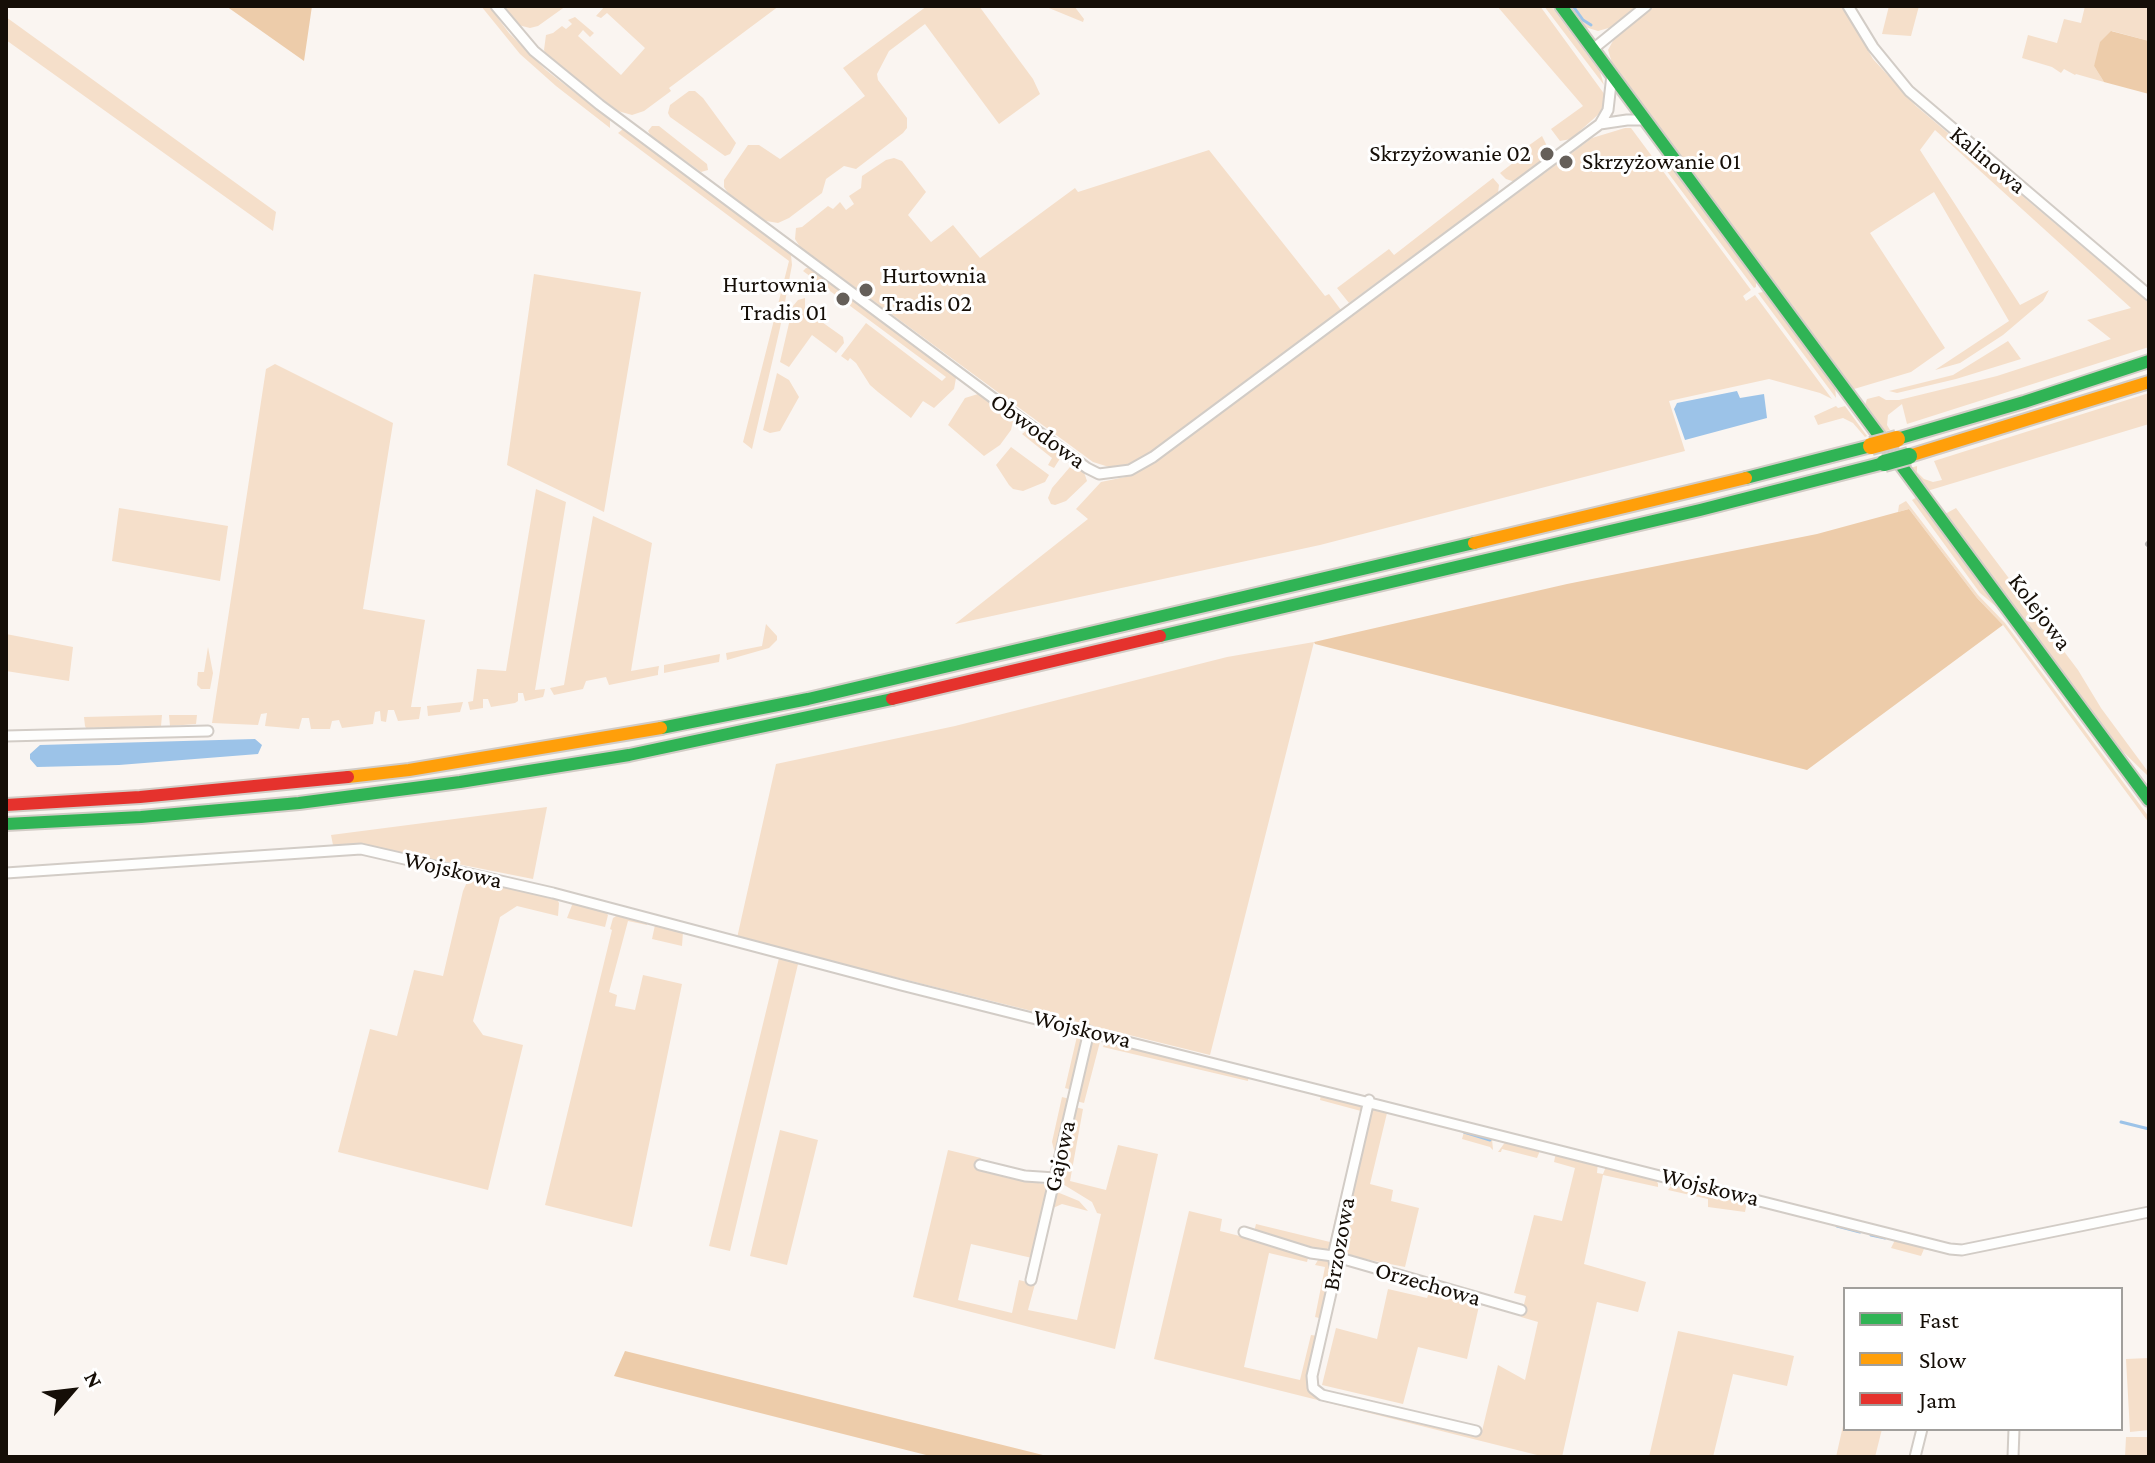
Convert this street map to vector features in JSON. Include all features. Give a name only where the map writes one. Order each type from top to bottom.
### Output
[{"type":"main road","points":[[1561,6],[1593,49]]},
{"type":"main road","name":"Kolejowa","points":[[1593,49],[2149,800]]},
{"type":"main road","points":[[6,824],[166,815],[299,803],[460,782],[629,755],[876,703],[1685,514],[1891,452],[2024,402],[2149,361]]},
{"type":"main road","points":[[6,805],[299,783],[409,770],[618,737],[808,699],[1758,476],[1871,446],[1909,456],[2149,382]]},
{"type":"street","name":"Obwodowa","points":[[496,6],[534,51],[600,105],[1079,463],[1099,474],[1130,470],[1153,457],[1600,124]]},
{"type":"street","points":[[1593,49],[1646,6]]},
{"type":"street","name":"Kalinowa","points":[[1848,6],[1873,47],[1909,91],[2149,295]]},
{"type":"street","points":[[1600,124],[1608,110],[1612,75]]},
{"type":"street","points":[[1600,124],[1645,120]]},
{"type":"street","points":[[6,736],[208,731]]},
{"type":"street","name":"Wojskowa","points":[[6,873],[361,849],[553,893],[1956,1250],[2149,1212]]},
{"type":"street","name":"Gajowa","points":[[1031,1280],[1089,1031]]},
{"type":"street","name":"Brzozowa","points":[[1369,1100],[1333,1256],[1336,1271],[1312,1376],[1313,1388],[1322,1395],[1476,1431]]},
{"type":"street","points":[[980,1165],[1025,1176],[1055,1178]]},
{"type":"street","name":"Orzechowa","points":[[1244,1232],[1521,1310]]},
{"type":"street","points":[[1915,1457],[1922,1431]]},
{"type":"street","points":[[2013,1457],[2014,1431]]},
{"type":"shaded area","points":[[226,6],[312,6],[304,61]]},
{"type":"shaded area","points":[[481,6],[489,6],[509,33],[546,70],[610,120],[610,128],[520,54]]},
{"type":"shaded area","points":[[503,6],[566,6],[538,26],[530,28],[518,25]]},
{"type":"shaded area","points":[[605,6],[779,6],[669,88],[671,91],[644,111],[632,115],[618,111],[546,55],[544,50],[546,35],[562,26],[566,29],[572,24],[568,20],[575,17],[594,33],[590,37],[583,30],[578,36],[621,75],[645,48],[607,13],[601,18],[596,16]]},
{"type":"shaded area","points":[[927,6],[979,6],[1033,79],[1040,94],[999,124],[925,24],[889,51],[877,74],[878,80],[907,118],[907,128],[903,133],[856,169],[844,166],[826,179],[822,193],[778,223],[766,221],[728,193],[724,180],[748,145],[759,145],[780,159],[865,96],[843,68]]},
{"type":"shaded area","points":[[1044,6],[1074,6],[1083,22]]},
{"type":"shaded area","points":[[1497,6],[1540,6],[1605,95],[1601,112],[1571,139],[1560,141],[1551,129],[1583,106]]},
{"type":"shaded area","points":[[1544,6],[1551,6],[1600,72],[1604,85]]},
{"type":"shaded area","points":[[1567,6],[1638,6],[1612,27],[1598,31],[1585,27]]},
{"type":"shaded area","points":[[1654,6],[1843,6],[1873,59],[1916,106],[2149,303],[2149,347],[1907,424],[1902,404],[1888,415],[1890,430],[1883,432],[1865,405],[1867,399],[1879,396],[1886,400],[1899,400],[1997,376],[2111,339],[2087,320],[2131,308],[1935,130],[1920,150],[2020,305],[2049,290],[2043,301],[2003,335],[1960,363],[1935,370],[2009,321],[1934,192],[1870,233],[1945,348],[1911,372],[1854,389],[1612,63],[1608,50],[1614,39]]},
{"type":"shaded area","points":[[1889,6],[1919,6],[1911,36],[1882,34]]},
{"type":"shaded area","points":[[2085,6],[2149,6],[2149,41],[2112,31],[2094,66],[2104,82],[2064,69],[2061,73],[2022,58],[2028,35],[2057,43],[2064,19],[2081,23]]},
{"type":"shaded area","points":[[6,17],[276,212],[273,231],[6,40]]},
{"type":"shaded area","points":[[2111,31],[2149,41],[2149,94],[2104,82],[2094,66],[2100,42]]},
{"type":"shaded area","points":[[689,91],[695,91],[703,98],[736,143],[730,154],[725,156],[670,117],[670,105]]},
{"type":"shaded area","points":[[652,126],[659,126],[707,164],[708,170],[701,172],[651,136],[648,131]]},
{"type":"shaded area","points":[[1631,128],[1751,290],[1743,296],[1746,301],[1755,295],[1832,399],[1769,379],[1669,401],[1685,451],[1320,545],[955,624],[1088,519],[1076,509],[1101,482],[1125,477],[1155,462],[1592,138]]},
{"type":"shaded area","points":[[623,129],[791,255],[792,265],[780,328],[752,449],[743,442],[789,261],[618,133]]},
{"type":"shaded area","points":[[1542,136],[1550,152],[1548,155],[1515,182],[1506,179],[1500,173],[1522,156],[1521,151]]},
{"type":"shaded area","points":[[1209,150],[1325,296],[1329,294],[1341,310],[1141,459],[1125,466],[1109,467],[1093,462],[800,247],[795,239],[796,228],[802,227],[828,206],[833,209],[840,202],[846,210],[854,204],[849,196],[861,188],[862,176],[894,158],[902,161],[926,192],[908,215],[931,242],[953,225],[980,258],[1075,188],[1078,192]]},
{"type":"shaded area","points":[[1665,158],[1756,282],[1756,287],[1660,162]]},
{"type":"shaded area","points":[[1493,178],[1499,185],[1498,193],[1349,303],[1337,288],[1389,249],[1394,255]]},
{"type":"shaded area","points":[[811,268],[950,371],[956,378],[954,389],[934,408],[923,401],[911,418],[878,392],[856,363],[841,356],[866,323],[942,381],[946,377],[803,271]]},
{"type":"shaded area","points":[[534,274],[641,292],[604,512],[507,465]]},
{"type":"shaded area","points":[[1763,292],[1835,386],[1836,398],[1758,293]]},
{"type":"shaded area","points":[[805,298],[805,310],[843,337],[844,343],[836,353],[812,335],[789,367],[780,362],[793,306]]},
{"type":"shaded area","points":[[2008,341],[2021,359],[1956,379],[1897,393],[1889,391],[1953,375]]},
{"type":"shaded area","points":[[275,364],[393,423],[363,609],[425,620],[411,707],[421,707],[419,719],[398,721],[394,710],[388,710],[386,722],[381,721],[380,711],[375,712],[373,724],[342,728],[339,720],[332,721],[330,729],[311,729],[309,718],[302,718],[299,729],[265,726],[267,713],[261,714],[258,725],[212,723],[266,369]]},
{"type":"shaded area","points":[[777,373],[789,380],[799,397],[780,431],[770,433],[763,430]]},
{"type":"shaded area","points":[[2149,393],[2149,424],[1927,491],[1910,468],[1917,466],[1917,472],[1924,479],[1933,482],[1942,480],[1934,461]]},
{"type":"shaded area","points":[[978,394],[1013,421],[1011,430],[1000,445],[984,456],[948,425],[965,398]]},
{"type":"shaded area","points":[[1836,406],[1845,406],[1867,436],[1843,418],[1818,425],[1814,416]]},
{"type":"shaded area","points":[[1027,430],[1061,457],[1054,468],[1048,465],[1052,458],[1022,434]]},
{"type":"shaded area","points":[[1011,447],[1049,475],[1045,482],[1023,491],[1009,485],[996,465]]},
{"type":"shaded area","points":[[1070,467],[1084,472],[1087,481],[1066,501],[1051,504],[1048,498],[1052,488]]},
{"type":"shaded area","points":[[536,489],[566,502],[535,690],[545,689],[544,694],[543,697],[525,701],[523,693],[518,693],[515,703],[491,707],[488,699],[483,699],[483,708],[470,710],[468,702],[473,701],[477,669],[506,671]]},
{"type":"shaded area","points":[[1917,497],[1999,609],[1980,593],[1912,500]]},
{"type":"shaded area","points":[[1906,501],[1978,595],[2005,623],[2149,817],[2149,823],[2003,625],[1977,598],[1909,509],[1898,512],[1899,505]]},
{"type":"shaded area","points":[[119,508],[228,526],[220,581],[112,561]]},
{"type":"shaded area","points":[[1956,508],[2078,670],[2149,777],[2113,742],[1945,514]]},
{"type":"shaded area","points":[[1909,509],[1977,598],[2003,625],[1807,770],[1314,642],[1567,584],[1817,534]]},
{"type":"shaded area","points":[[593,516],[652,543],[631,671],[659,666],[658,675],[609,685],[606,677],[586,681],[583,689],[554,695],[550,688],[564,685]]},
{"type":"shaded area","points":[[766,624],[777,636],[769,648],[727,660],[726,653],[762,646]]},
{"type":"shaded area","points":[[6,634],[73,647],[69,681],[6,671]]},
{"type":"shaded area","points":[[1314,642],[1210,1055],[737,938],[776,764],[955,726],[1227,657]]},
{"type":"shaded area","points":[[208,647],[213,673],[210,689],[201,689],[197,685],[198,672],[204,672]]},
{"type":"shaded area","points":[[720,654],[719,662],[664,673],[664,665]]},
{"type":"shaded area","points":[[463,702],[460,712],[428,716],[427,706]]},
{"type":"shaded area","points":[[162,715],[161,726],[86,728],[84,717]]},
{"type":"shaded area","points":[[169,715],[197,715],[196,724],[170,726]]},
{"type":"shaded area","points":[[547,807],[533,879],[382,849],[333,845],[331,835]]},
{"type":"shaded area","points":[[468,880],[556,897],[559,903],[558,916],[517,906],[500,917],[473,1021],[483,1035],[523,1045],[488,1190],[338,1152],[370,1029],[397,1036],[414,970],[443,976],[463,891]]},
{"type":"shaded area","points":[[576,902],[605,911],[608,915],[605,927],[567,918]]},
{"type":"shaded area","points":[[618,915],[647,922],[647,925],[628,921],[609,992],[617,995],[615,1006],[635,1010],[643,975],[682,984],[632,1227],[545,1205],[610,929],[613,918]]},
{"type":"shaded area","points":[[655,925],[683,932],[682,946],[652,939]]},
{"type":"shaded area","points":[[779,958],[798,964],[730,1251],[709,1246]]},
{"type":"shaded area","points":[[1078,1032],[1084,1035],[1072,1090],[1065,1088]]},
{"type":"shaded area","points":[[1101,1038],[1084,1103],[1076,1101],[1089,1044],[1093,1039]]},
{"type":"shaded area","points":[[1106,1039],[1249,1074],[1248,1081],[1103,1047]]},
{"type":"shaded area","points":[[1321,1094],[1363,1105],[1351,1160],[1361,1111],[1320,1100]]},
{"type":"shaded area","points":[[1062,1097],[1070,1099],[1057,1149],[1054,1150],[1052,1142]]},
{"type":"shaded area","points":[[1075,1107],[1083,1109],[1070,1181],[1106,1190],[1118,1145],[1158,1154],[1115,1349],[913,1297],[948,1150],[981,1158],[979,1166],[1014,1178],[1049,1185],[1032,1258],[971,1244],[958,1300],[1012,1313],[1019,1280],[1035,1284],[1028,1310],[1077,1320],[1101,1214],[1097,1213],[1092,1202],[1061,1183],[1059,1175]]},
{"type":"shaded area","points":[[1371,1109],[1387,1113],[1370,1184],[1393,1190],[1391,1201],[1419,1208],[1405,1267],[1345,1255],[1339,1246]]},
{"type":"shaded area","points":[[780,1130],[818,1140],[787,1265],[750,1256]]},
{"type":"shaded area","points":[[1467,1131],[1492,1139],[1493,1150],[1462,1139]]},
{"type":"shaded area","points":[[1506,1141],[1541,1148],[1537,1158],[1502,1149],[1498,1152]]},
{"type":"shaded area","points":[[1556,1152],[1598,1162],[1597,1173],[1603,1174],[1607,1164],[1656,1179],[1658,1184],[1658,1187],[1603,1175],[1584,1264],[1646,1282],[1638,1312],[1597,1302],[1562,1457],[1545,1457],[1154,1359],[1189,1211],[1222,1219],[1220,1231],[1271,1244],[1308,1258],[1307,1262],[1269,1253],[1244,1367],[1300,1380],[1311,1335],[1318,1336],[1310,1391],[1315,1396],[1481,1435],[1498,1365],[1525,1380],[1538,1322],[1521,1317],[1526,1296],[1514,1293],[1534,1215],[1562,1221],[1575,1168],[1554,1162]]},
{"type":"shaded area","points":[[1684,1184],[1747,1202],[1745,1212],[1708,1207],[1708,1199],[1668,1190],[1671,1186]]},
{"type":"shaded area","points":[[1057,1192],[1079,1201],[1088,1211],[1062,1204],[1053,1208]]},
{"type":"shaded area","points":[[1336,1214],[1333,1245],[1324,1251],[1254,1232],[1256,1224],[1330,1242]]},
{"type":"shaded area","points":[[1896,1238],[1957,1256],[1924,1249],[1921,1256],[1891,1248]]},
{"type":"shaded area","points":[[1318,1260],[1327,1260],[1332,1271],[1319,1318],[1315,1317],[1325,1267],[1315,1265]]},
{"type":"shaded area","points":[[1388,1289],[1427,1298],[1429,1293],[1479,1306],[1467,1359],[1418,1347],[1403,1404],[1322,1385],[1336,1328],[1377,1339]]},
{"type":"shaded area","points":[[1678,1331],[1794,1356],[1787,1386],[1733,1374],[1713,1457],[1649,1457]]},
{"type":"shaded area","points":[[625,1351],[1051,1457],[934,1457],[614,1376]]},
{"type":"shaded area","points":[[2149,1358],[2149,1430],[2130,1432],[2126,1359]]},
{"type":"shaded area","points":[[1843,1426],[1843,1431],[1882,1431],[1875,1457],[1836,1457]]},
{"type":"shaded area","points":[[2126,1437],[2149,1437],[2149,1457],[2125,1457]]},
{"type":"water","points":[[1737,391],[1740,398],[1764,394],[1767,418],[1685,440],[1674,409],[1677,403]]},
{"type":"water","points":[[255,739],[262,745],[258,754],[119,765],[37,767],[30,759],[30,754],[40,745]]},
{"type":"waterway","points":[[1573,6],[1591,25]]},
{"type":"waterway","points":[[2121,1122],[2149,1129]]},
{"type":"waterway","points":[[1464,1132],[1490,1140]]},
{"type":"waterway","points":[[1837,1226],[1860,1232]]},
{"type":"waterway","points":[[1871,1235],[1885,1238]]},
{"type":"traffic: fast","points":[[1561,6],[2149,800]]},
{"type":"traffic: fast","points":[[1897,439],[2149,361]]},
{"type":"traffic: fast","points":[[1746,478],[1871,446]]},
{"type":"traffic: fast","points":[[1884,463],[1909,456]]},
{"type":"traffic: fast","points":[[1160,636],[1700,510],[1884,463]]},
{"type":"traffic: fast","points":[[661,728],[808,699],[1474,543]]},
{"type":"traffic: fast","points":[[6,824],[141,817],[299,803],[460,782],[629,755],[892,699]]},
{"type":"traffic: slow","points":[[1909,456],[2149,382]]},
{"type":"traffic: slow","points":[[1871,446],[1897,439]]},
{"type":"traffic: slow","points":[[1474,543],[1746,478]]},
{"type":"traffic: slow","points":[[348,777],[409,770],[661,728]]},
{"type":"traffic: jam","points":[[892,699],[1160,636]]},
{"type":"traffic: jam","points":[[6,805],[140,797],[348,777]]},
{"type":"place","name":"Skrzyżowanie 02","points":[[1547,154]]},
{"type":"place","name":"Skrzyżowanie 01","points":[[1566,162]]},
{"type":"place","name":"Hurtownia Tradis 02","points":[[866,290]]},
{"type":"place","name":"Hurtownia Tradis 01","points":[[843,299]]}]
